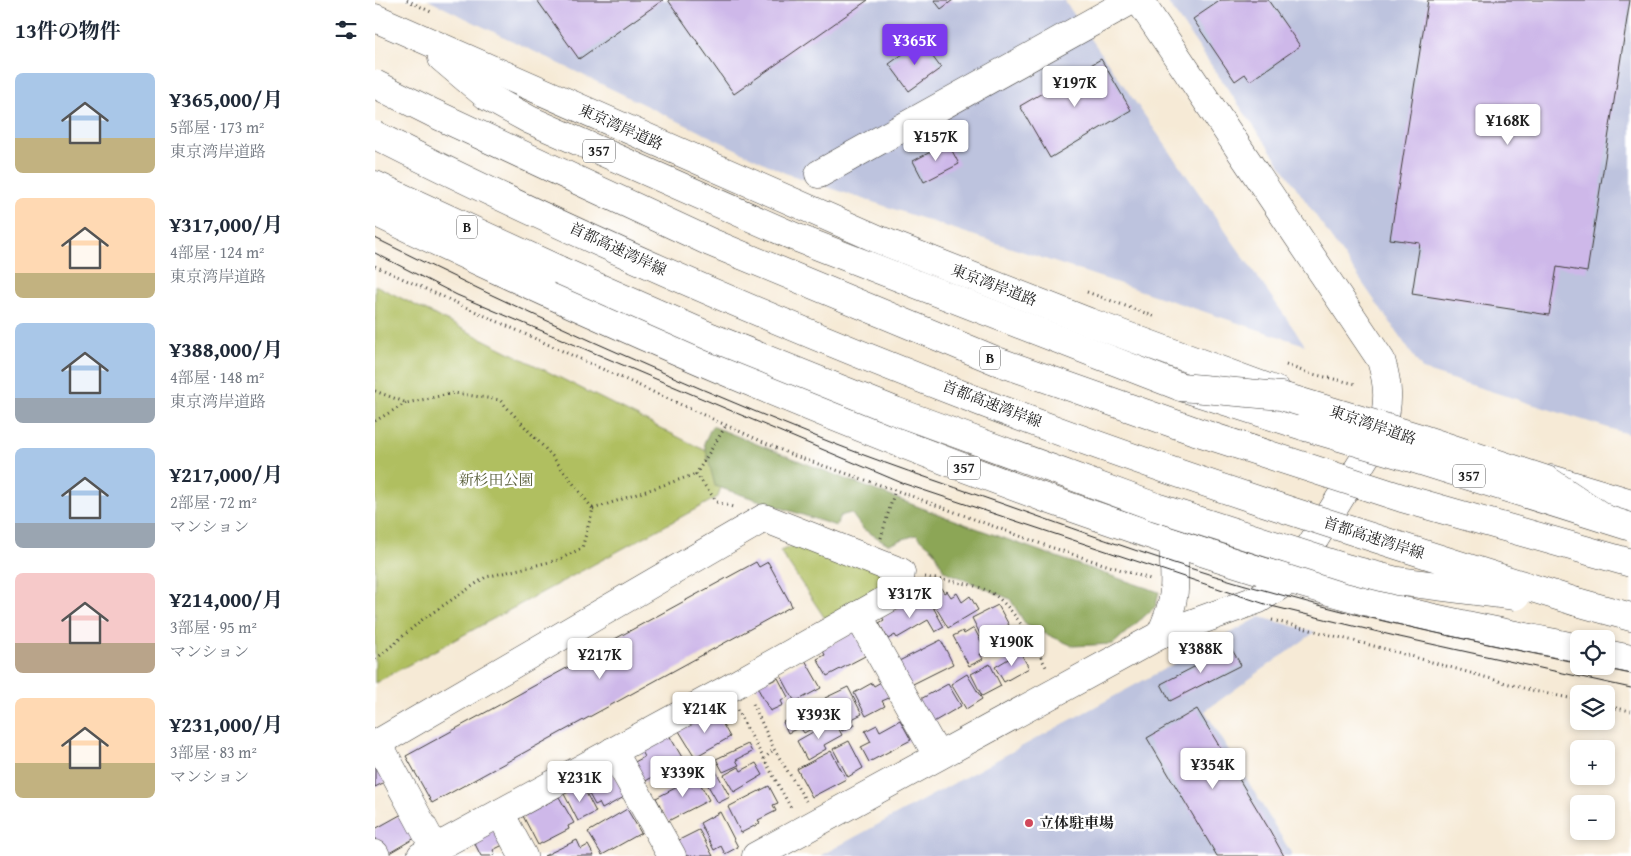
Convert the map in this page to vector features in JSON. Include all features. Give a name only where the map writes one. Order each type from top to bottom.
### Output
[{"type":"main road","points":[[819,174],[1132,0]]},
{"type":"main road","points":[[756,856],[937,755],[1160,636],[1259,599],[1290,579],[1382,430],[1389,404],[1387,381],[1381,360],[1139,0]]},
{"type":"main road","name":"東京湾岸道路","points":[[375,18],[881,240],[1089,322],[1382,430],[1631,503]]},
{"type":"main road","name":"357","points":[[418,38],[488,97],[529,120],[795,237],[1181,387],[1631,527]]},
{"type":"main road","name":"B","points":[[375,84],[710,242],[997,361],[1195,431],[1402,498],[1631,562]]},
{"type":"main road","name":"首都高速湾岸線","points":[[375,135],[693,284],[987,404],[1197,479],[1577,602],[1631,617]]},
{"type":"main road","name":"B","points":[[375,185],[559,270],[711,337],[876,403],[1156,507],[1346,568],[1397,581],[1577,602]]},
{"type":"main road","name":"357","points":[[375,212],[638,334],[817,410],[956,465],[1173,544],[1397,609],[1570,646]]},
{"type":"main road","points":[[764,518],[901,572],[898,593],[428,852],[378,743],[764,518]]},
{"type":"main road","points":[[1160,636],[1169,616],[1176,587],[1173,544]]},
{"type":"main road","points":[[858,615],[937,755]]},
{"type":"main road","points":[[1615,656],[1631,660]]},
{"type":"main road","points":[[613,750],[671,856]]},
{"type":"main road","points":[[500,813],[523,856]]},
{"type":"path","points":[[407,0],[433,14]]},
{"type":"path","points":[[375,266],[411,284],[599,366],[725,427],[792,455],[895,490],[1047,546],[1176,587]]},
{"type":"path","points":[[1084,291],[1159,318]]},
{"type":"path","points":[[1280,363],[1308,374],[1356,384]]},
{"type":"path","points":[[375,391],[407,403]]},
{"type":"path","points":[[375,421],[407,403],[454,393],[500,400],[552,456],[593,509]]},
{"type":"path","points":[[593,509],[696,474],[725,427]]},
{"type":"path","points":[[696,474],[717,502],[764,518]]},
{"type":"path","points":[[880,539],[895,490]]},
{"type":"path","points":[[375,660],[423,619],[486,576],[557,560],[582,548],[593,509]]},
{"type":"path","points":[[901,572],[985,589],[1002,600],[1038,652],[1057,690]]},
{"type":"path","points":[[1238,607],[1284,624],[1393,650],[1534,691],[1570,698]]},
{"type":"path","points":[[734,685],[774,750],[811,825]]},
{"type":"path","points":[[734,685],[764,759],[811,825]]},
{"type":"path","points":[[1615,708],[1631,712]]},
{"type":"path","points":[[764,759],[774,750]]},
{"type":"shaded area","points":[[428,0],[1064,0],[1305,345],[785,173]]},
{"type":"shaded area","points":[[1172,0],[1631,0],[1631,435],[1423,370],[1168,3]]},
{"type":"shaded area","points":[[1260,617],[1315,632],[1205,711],[1293,856],[820,856]]},
{"type":"green space","name":"新杉田公園","points":[[375,285],[728,462],[718,497],[375,683]]},
{"type":"green space","points":[[712,426],[934,513],[1159,592],[1156,606],[1113,644],[1073,646],[1026,625],[1010,599],[944,571],[934,550],[916,535],[888,544],[863,529],[851,513],[840,516],[836,526],[715,486],[704,443]]},
{"type":"green space","points":[[805,541],[889,568],[889,596],[830,626],[780,551]]},
{"type":"building","points":[[537,0],[663,0],[579,59]]},
{"type":"building","points":[[668,0],[868,0],[734,94]]},
{"type":"building","points":[[934,0],[953,0],[941,9]]},
{"type":"building","points":[[1221,0],[1268,0],[1300,46],[1250,81],[1245,74],[1235,81],[1193,19]]},
{"type":"building","points":[[1428,0],[1630,0],[1587,272],[1557,267],[1549,315],[1412,294],[1420,243],[1390,239]]},
{"type":"building","points":[[921,41],[941,68],[909,91],[889,64]]},
{"type":"building","points":[[1101,59],[1131,110],[1050,158],[1020,106]]},
{"type":"building","points":[[948,143],[959,164],[924,182],[913,161]]},
{"type":"building","points":[[756,562],[759,567],[768,562],[792,606],[432,803],[406,756],[585,658],[578,644],[585,640],[591,652]]},
{"type":"building","points":[[932,585],[935,591],[941,588],[944,593],[947,591],[951,597],[957,593],[962,602],[970,596],[978,610],[948,628],[925,589]]},
{"type":"building","points":[[928,598],[944,627],[935,632],[928,620],[897,638],[895,635],[888,639],[879,623],[884,620],[882,617],[909,602],[912,607]]},
{"type":"building","points":[[998,605],[1009,625],[995,632],[997,635],[984,642],[972,618]]},
{"type":"building","points":[[974,628],[986,651],[980,654],[983,659],[969,666],[953,636],[963,631],[964,634]]},
{"type":"building","points":[[855,632],[867,655],[827,676],[817,659],[825,655],[822,649]]},
{"type":"building","points":[[941,640],[953,664],[909,686],[897,662]]},
{"type":"building","points":[[1231,648],[1241,665],[1170,701],[1161,684]]},
{"type":"building","points":[[1020,652],[1029,668],[1004,682],[995,667]]},
{"type":"building","points":[[805,660],[821,688],[795,702],[780,674]]},
{"type":"building","points":[[990,664],[1001,686],[982,696],[971,674]]},
{"type":"building","points":[[967,674],[982,699],[966,709],[951,684]]},
{"type":"building","points":[[778,678],[788,697],[781,701],[783,705],[770,711],[756,685],[769,679],[770,682]]},
{"type":"building","points":[[881,682],[889,698],[882,701],[885,706],[866,716],[854,693],[872,683],[874,686]]},
{"type":"building","points":[[948,684],[961,706],[930,724],[917,701]]},
{"type":"building","points":[[848,687],[862,714],[852,719],[855,725],[842,731],[825,698]]},
{"type":"building","points":[[822,700],[832,717],[804,733],[800,727],[788,733],[783,722]]},
{"type":"building","points":[[1197,709],[1284,856],[1217,856],[1147,738]]},
{"type":"building","points":[[715,710],[730,737],[695,757],[679,731]]},
{"type":"building","points":[[834,720],[842,735],[824,745],[826,749],[807,760],[797,741]]},
{"type":"building","points":[[900,720],[911,740],[869,762],[861,747],[871,742],[865,731],[877,725],[880,731]]},
{"type":"building","points":[[669,735],[683,759],[644,782],[633,763],[644,757],[641,751]]},
{"type":"building","points":[[849,741],[863,768],[848,777],[833,749]]},
{"type":"building","points":[[748,744],[752,752],[736,760],[739,765],[723,772],[716,759]]},
{"type":"building","points":[[831,751],[846,779],[812,797],[797,769]]},
{"type":"building","points":[[375,759],[387,781],[375,787]]},
{"type":"building","points":[[756,763],[763,775],[734,792],[724,775],[739,767],[741,771]]},
{"type":"building","points":[[705,766],[707,769],[713,766],[730,797],[718,803],[699,770]]},
{"type":"building","points":[[611,768],[626,796],[602,809],[599,803],[595,805],[583,783]]},
{"type":"building","points":[[694,772],[709,800],[668,821],[656,798],[685,783],[682,778]]},
{"type":"building","points":[[582,785],[596,812],[578,821],[564,794]]},
{"type":"building","points":[[769,786],[778,803],[773,805],[776,811],[758,820],[760,823],[741,833],[728,807]]},
{"type":"building","points":[[559,797],[574,823],[568,826],[569,829],[538,845],[523,816]]},
{"type":"building","points":[[627,809],[641,833],[602,855],[588,832]]},
{"type":"building","points":[[720,812],[738,847],[725,854],[721,846],[714,850],[700,823]]},
{"type":"building","points":[[402,814],[415,838],[384,856],[375,839],[375,829]]},
{"type":"building","points":[[497,828],[505,844],[493,850],[495,854],[491,856],[481,856],[473,840]]},
{"type":"building","points":[[699,830],[713,856],[680,856],[673,843]]},
{"type":"building","points":[[577,840],[581,849],[588,845],[594,856],[544,856]]},
{"type":"tram line","points":[[375,238],[483,291],[648,366],[815,436],[908,471],[1139,552],[1208,574],[1390,623],[1570,661]]},
{"type":"tram line","points":[[375,253],[457,295],[902,483],[1271,606],[1395,636],[1631,688]]},
{"type":"tram line","points":[[1615,671],[1631,674]]},
{"type":"place","name":"立体駐車場","points":[[1029,823]]}]
